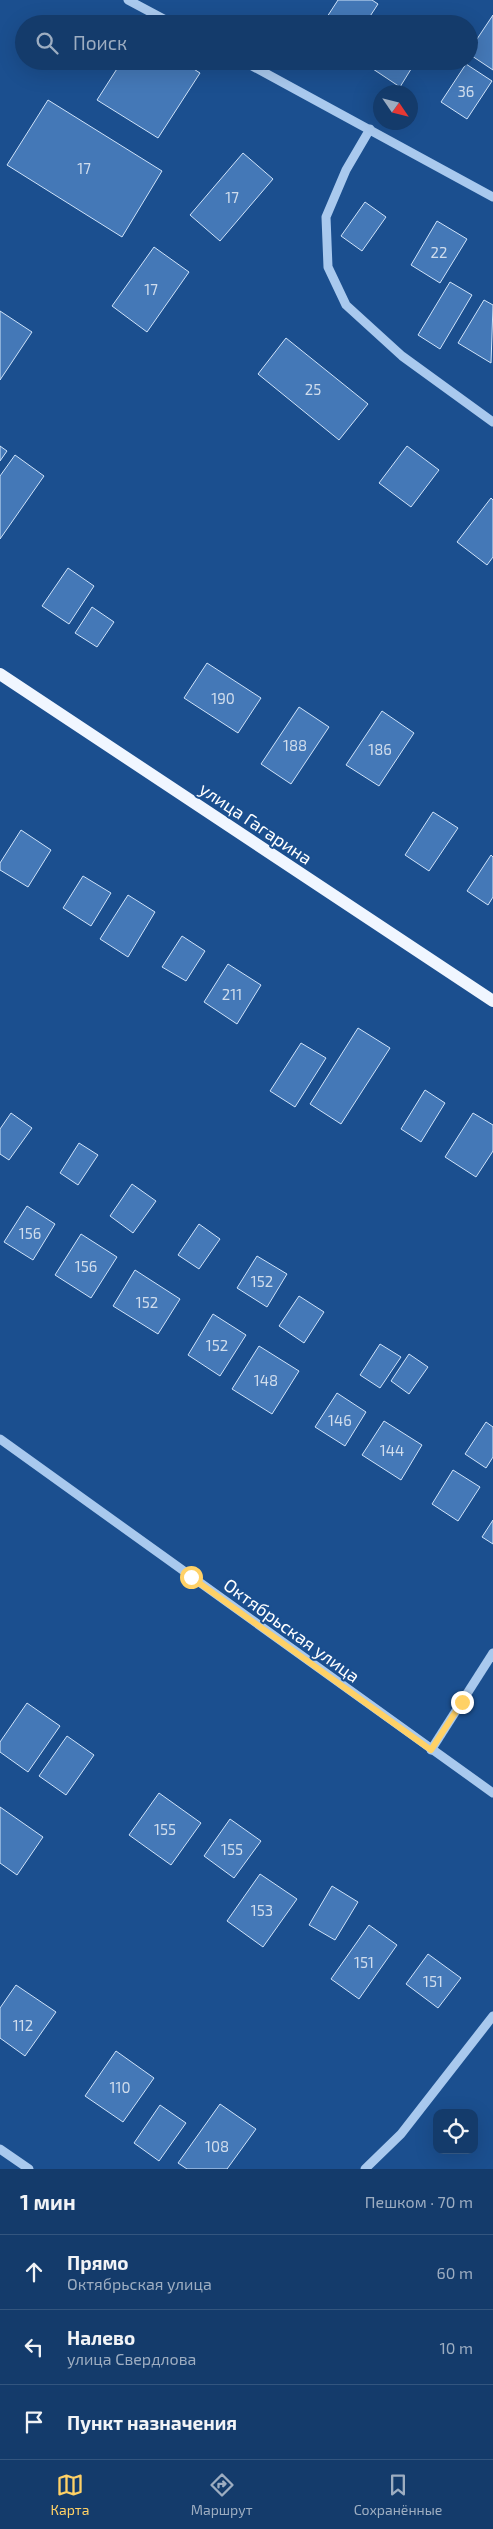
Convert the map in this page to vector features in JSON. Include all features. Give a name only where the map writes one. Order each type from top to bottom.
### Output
[{"type":"main road","name":"улица Гагарина","points":[[0,674],[493,1001]]},
{"type":"street","points":[[128,0],[156,15]]},
{"type":"street","points":[[260,70],[493,197]]},
{"type":"street","points":[[370,129],[346,170],[326,217],[328,268],[346,305],[402,356],[493,422]]},
{"type":"street","name":"Октябрьская улица","points":[[0,1440],[493,1793]]},
{"type":"street","points":[[431,1750],[493,1653]]},
{"type":"street","points":[[365,2169],[401,2134],[493,2016]]},
{"type":"street","points":[[0,2149],[29,2169]]},
{"type":"building","points":[[338,0],[372,0],[378,4],[371,15],[328,15]]},
{"type":"building","points":[[493,15],[493,70],[478,60],[478,38]]},
{"type":"building","points":[[116,70],[195,70],[200,73],[158,138],[97,100]]},
{"type":"building","points":[[374,70],[410,70],[401,85],[397,85]]},
{"type":"building","points":[[462,70],[475,70],[492,81],[467,119],[441,102]]},
{"type":"building","points":[[48,100],[162,171],[122,237],[7,165]]},
{"type":"building","points":[[243,153],[273,179],[220,241],[190,215]]},
{"type":"building","points":[[365,202],[386,217],[362,251],[341,236]]},
{"type":"building","points":[[437,221],[467,239],[440,283],[411,265]]},
{"type":"building","points":[[154,247],[189,272],[147,332],[112,306]]},
{"type":"building","points":[[450,282],[472,295],[440,349],[418,335]]},
{"type":"building","points":[[484,300],[493,305],[491,363],[458,343]]},
{"type":"building","points":[[0,311],[32,332],[0,380]]},
{"type":"building","points":[[286,338],[368,404],[339,440],[258,374]]},
{"type":"building","points":[[0,446],[7,451],[0,461]]},
{"type":"building","points":[[407,446],[439,470],[411,507],[379,483]]},
{"type":"building","points":[[15,455],[44,476],[0,539],[0,476]]},
{"type":"building","points":[[491,498],[493,500],[493,557],[487,565],[457,542]]},
{"type":"building","points":[[68,568],[94,586],[69,624],[42,606]]},
{"type":"building","points":[[92,607],[114,622],[97,647],[75,633]]},
{"type":"building","points":[[207,663],[261,698],[238,733],[184,698]]},
{"type":"building","points":[[299,707],[329,727],[291,784],[261,764]]},
{"type":"building","points":[[382,711],[414,733],[379,786],[346,765]]},
{"type":"building","points":[[433,812],[458,828],[429,871],[405,855]]},
{"type":"building","points":[[21,830],[51,850],[28,887],[0,870],[0,863]]},
{"type":"building","points":[[491,855],[493,857],[493,897],[488,905],[467,891]]},
{"type":"building","points":[[83,876],[111,893],[91,926],[63,908]]},
{"type":"building","points":[[128,895],[155,912],[128,957],[100,939]]},
{"type":"building","points":[[182,936],[205,951],[186,981],[162,967]]},
{"type":"building","points":[[228,964],[261,985],[237,1024],[204,1002]]},
{"type":"building","points":[[358,1028],[390,1048],[341,1124],[310,1104]]},
{"type":"building","points":[[301,1043],[326,1058],[295,1107],[270,1091]]},
{"type":"building","points":[[425,1090],[445,1103],[421,1142],[401,1129]]},
{"type":"building","points":[[11,1113],[32,1128],[9,1160],[0,1154],[0,1129]]},
{"type":"building","points":[[473,1113],[493,1125],[493,1151],[476,1177],[445,1157]]},
{"type":"building","points":[[79,1143],[98,1155],[78,1185],[60,1173]]},
{"type":"building","points":[[132,1184],[156,1201],[133,1233],[110,1216]]},
{"type":"building","points":[[27,1206],[55,1224],[33,1260],[4,1242]]},
{"type":"building","points":[[199,1224],[220,1239],[199,1269],[178,1255]]},
{"type":"building","points":[[81,1234],[117,1257],[91,1298],[55,1275]]},
{"type":"building","points":[[257,1256],[287,1274],[267,1307],[237,1288]]},
{"type":"building","points":[[135,1270],[180,1299],[158,1334],[113,1306]]},
{"type":"building","points":[[299,1296],[324,1312],[304,1343],[279,1326]]},
{"type":"building","points":[[213,1314],[246,1335],[220,1376],[188,1355]]},
{"type":"building","points":[[380,1344],[401,1357],[380,1388],[360,1375]]},
{"type":"building","points":[[259,1346],[299,1371],[272,1414],[232,1389]]},
{"type":"building","points":[[409,1354],[428,1367],[409,1394],[391,1381]]},
{"type":"building","points":[[337,1393],[366,1412],[345,1446],[315,1427]]},
{"type":"building","points":[[384,1421],[422,1445],[401,1480],[362,1455]]},
{"type":"building","points":[[486,1422],[493,1427],[493,1457],[486,1468],[465,1454]]},
{"type":"building","points":[[453,1470],[480,1487],[458,1521],[432,1504]]},
{"type":"building","points":[[493,1520],[493,1544],[482,1537]]},
{"type":"building","points":[[27,1703],[60,1726],[28,1772],[0,1752],[0,1742]]},
{"type":"building","points":[[67,1736],[94,1755],[66,1795],[39,1776]]},
{"type":"building","points":[[159,1793],[201,1823],[171,1865],[129,1835]]},
{"type":"building","points":[[0,1807],[43,1837],[17,1875],[0,1863]]},
{"type":"building","points":[[230,1819],[261,1841],[234,1878],[204,1856]]},
{"type":"building","points":[[260,1874],[297,1899],[263,1947],[227,1921]]},
{"type":"building","points":[[332,1886],[358,1902],[335,1940],[309,1925]]},
{"type":"building","points":[[369,1925],[397,1945],[359,1999],[331,1979]]},
{"type":"building","points":[[428,1954],[461,1978],[438,2008],[406,1984]]},
{"type":"building","points":[[16,1985],[56,2012],[25,2056],[0,2038],[0,2008]]},
{"type":"building","points":[[116,2051],[154,2078],[123,2122],[85,2096]]},
{"type":"building","points":[[220,2104],[256,2129],[227,2169],[187,2169],[178,2163]]},
{"type":"building","points":[[160,2105],[186,2123],[159,2161],[134,2143]]},
{"type":"route","points":[[191,1577],[431,1750],[462,1702]]}]
